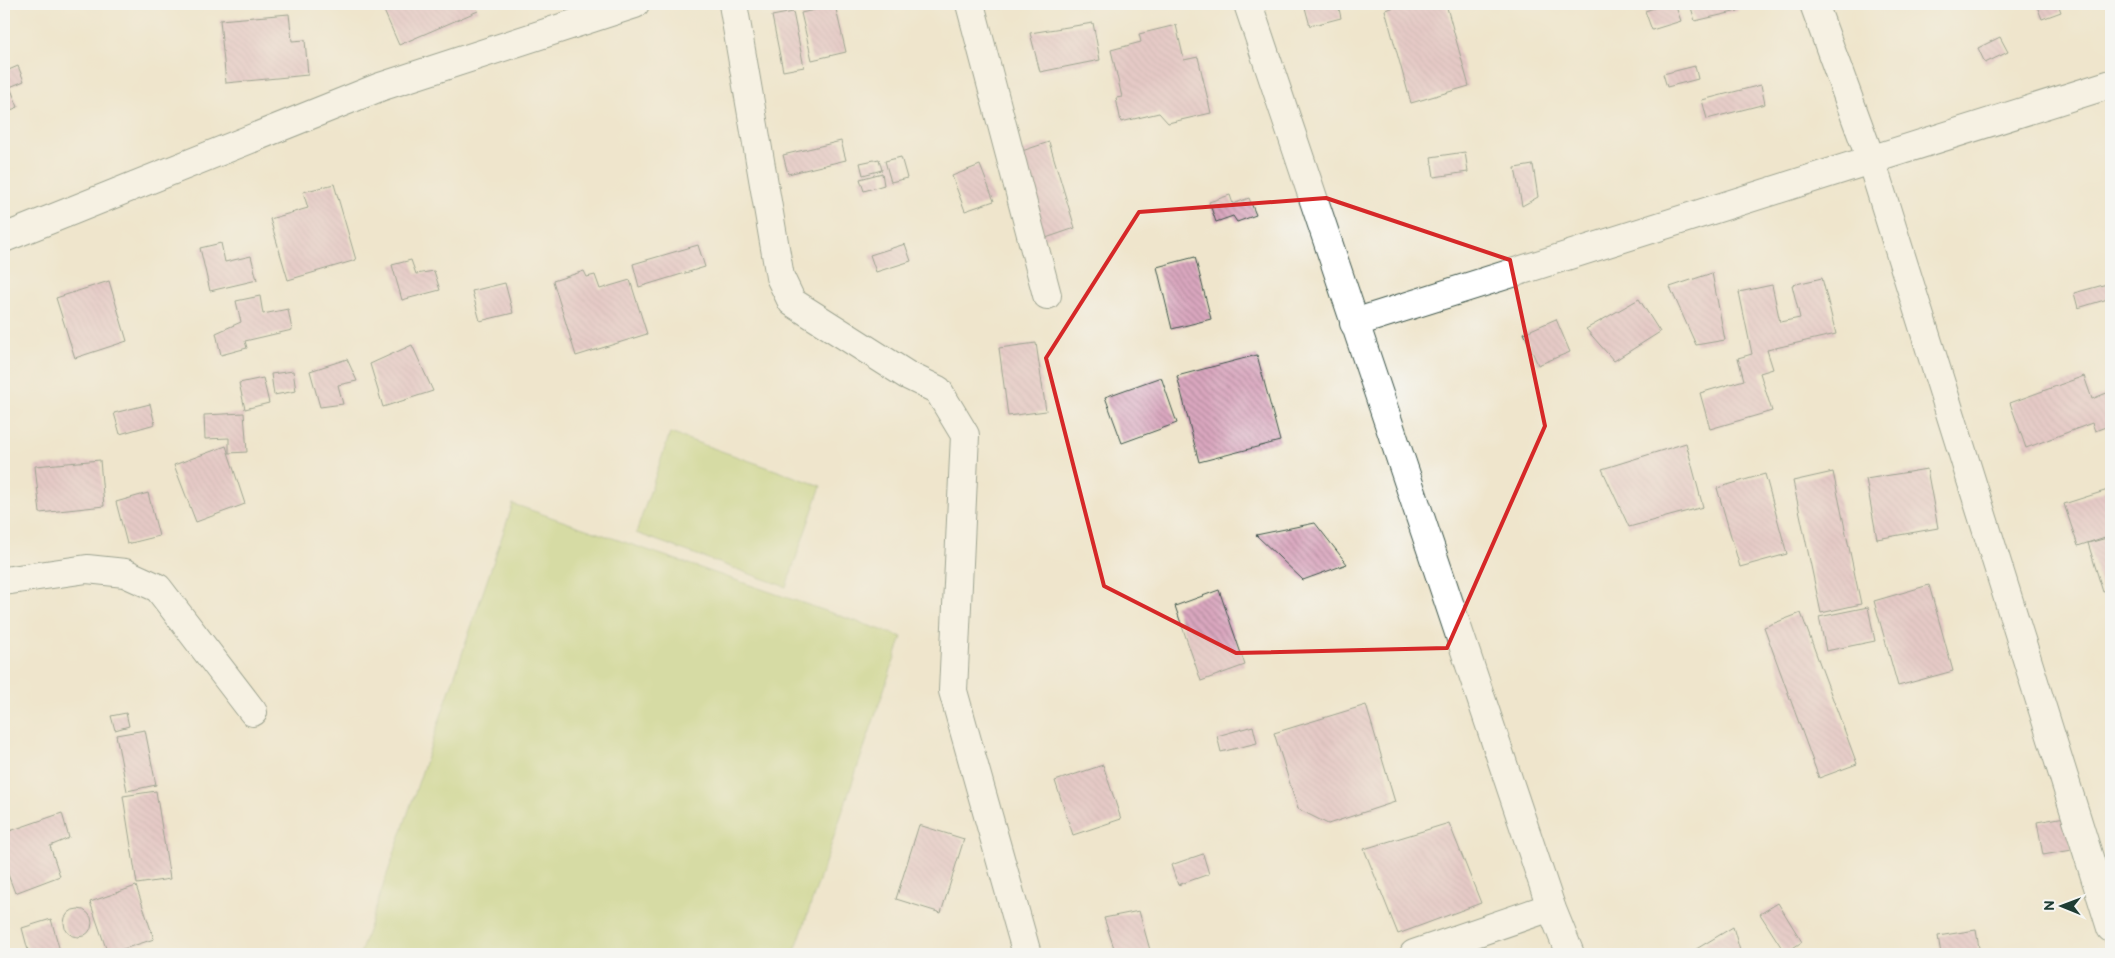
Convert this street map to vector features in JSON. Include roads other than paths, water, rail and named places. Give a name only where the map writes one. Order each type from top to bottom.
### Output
[{"type":"street","points":[[4,238],[380,87],[636,4]]},
{"type":"street","points":[[733,4],[780,277],[792,302],[906,375],[938,390],[965,435],[953,691],[1027,954]]},
{"type":"street","points":[[970,4],[1047,296]]},
{"type":"street","points":[[1248,4],[1551,907],[1570,954]]},
{"type":"street","points":[[1814,4],[1871,160],[2111,928]]},
{"type":"street","points":[[1354,324],[2111,84]]},
{"type":"street","points":[[4,581],[86,570],[125,573],[158,588],[253,712]]},
{"type":"street","points":[[1414,954],[1551,907]]}]
